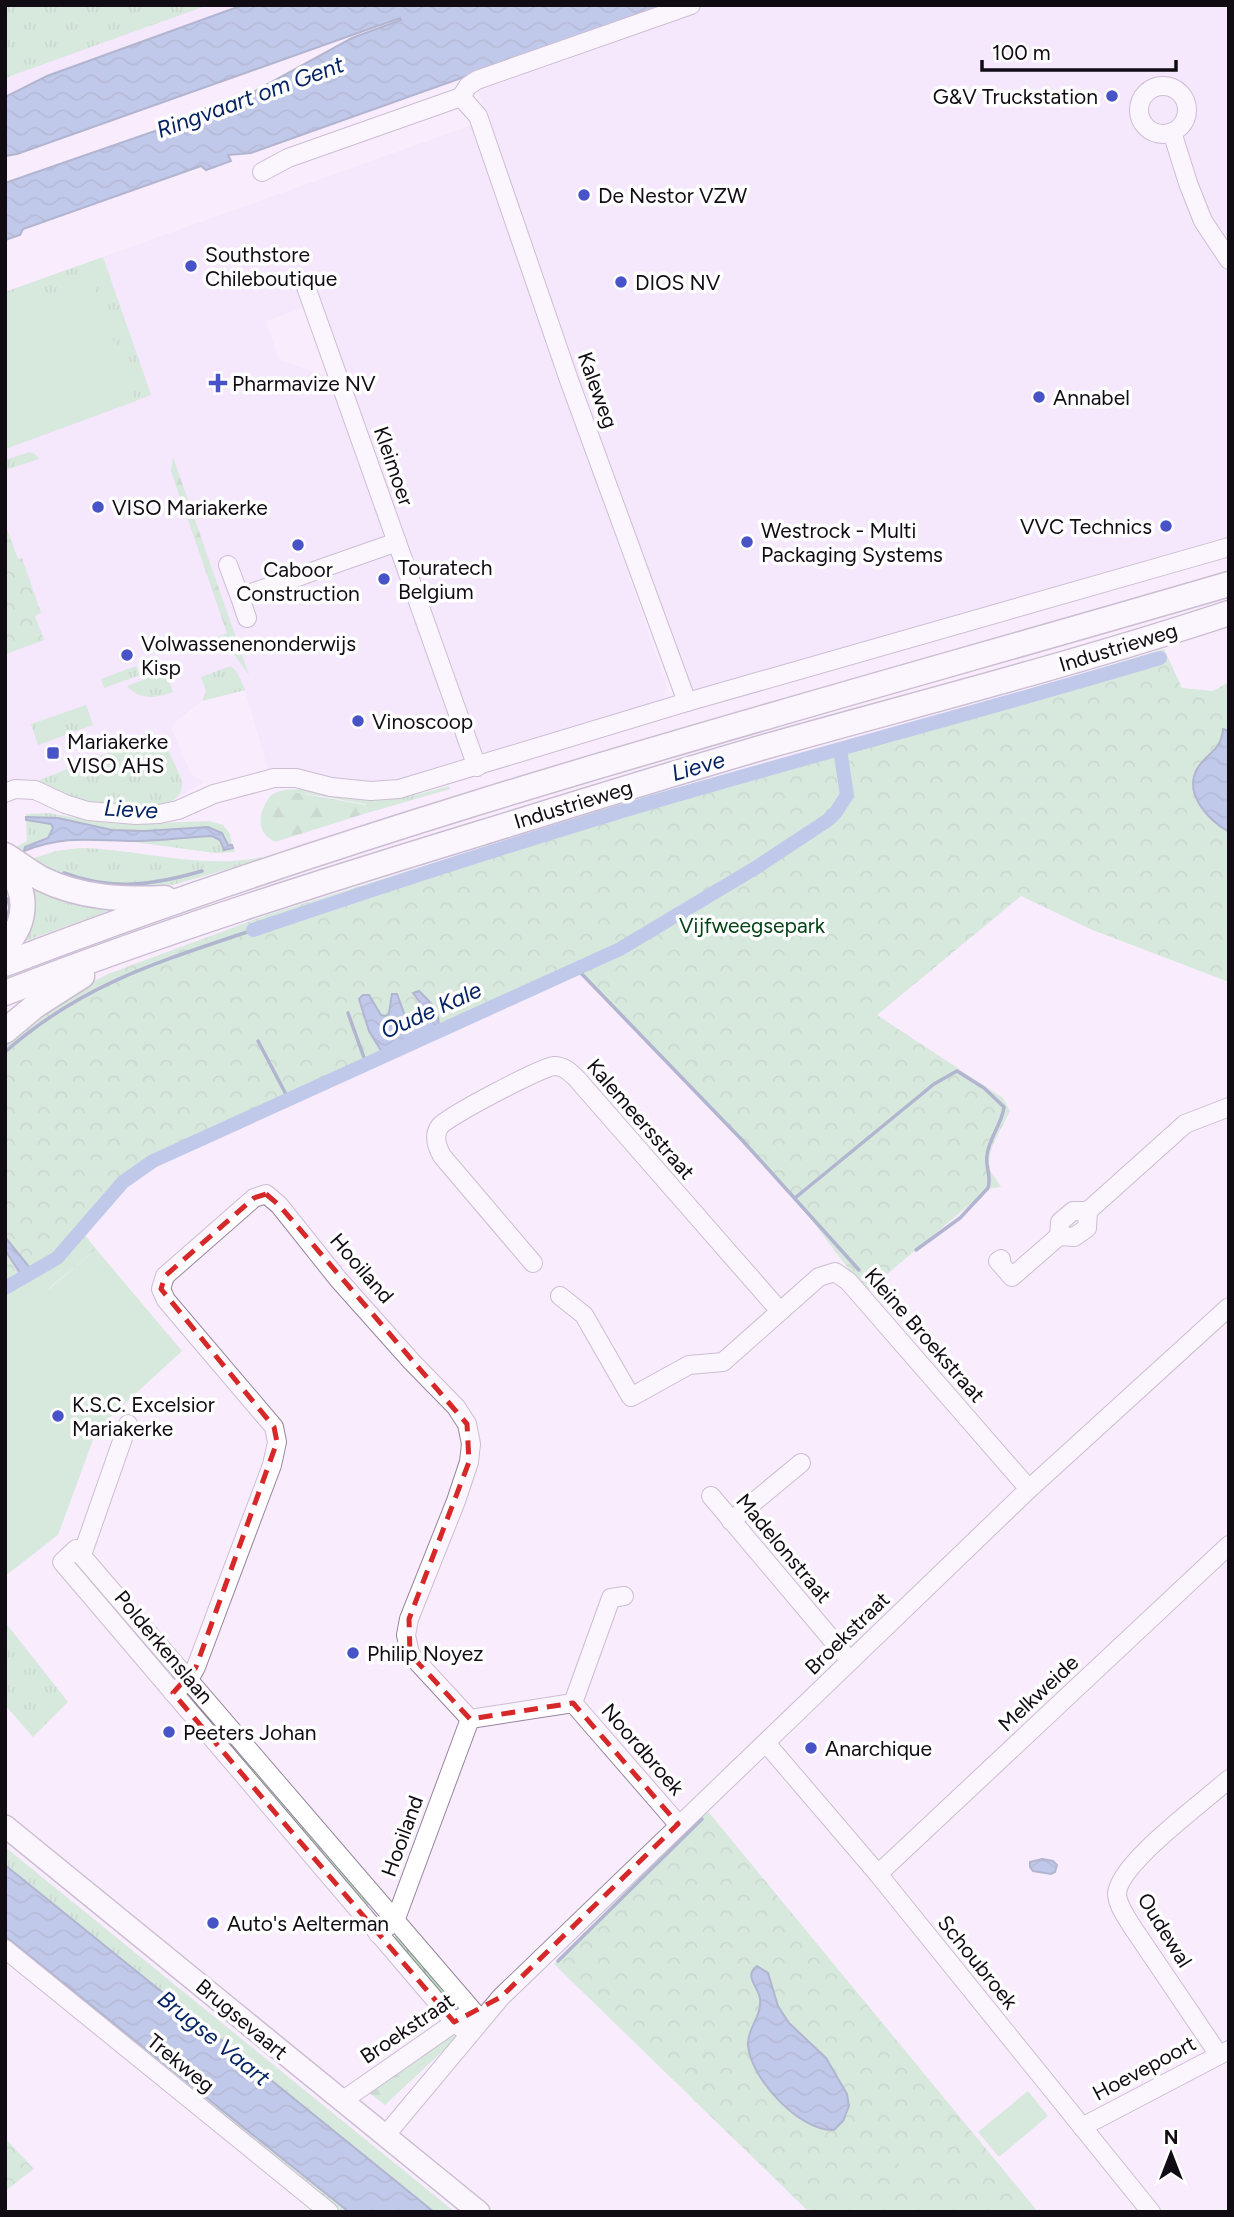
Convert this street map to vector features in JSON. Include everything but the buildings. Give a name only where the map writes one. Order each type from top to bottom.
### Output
[{"type":"highway","name":"Industrieweg","points":[[5,964],[187,897],[529,786],[1229,584]]},
{"type":"highway","name":"Industrieweg","points":[[5,993],[131,946],[326,880],[647,781],[1037,672],[1170,633],[1229,612]]},
{"type":"highway","points":[[5,855],[41,878],[79,892],[124,900],[187,897]]},
{"type":"highway","points":[[5,867],[17,881],[24,908],[19,927],[5,946]]},
{"type":"highway","points":[[5,1031],[35,1006],[131,946]]},
{"type":"main road","name":"Brugsevaart","points":[[5,1826],[479,2212]]},
{"type":"street","points":[[262,172],[288,158],[461,97],[468,86],[477,80],[691,5]]},
{"type":"street","name":"Kaleweg","points":[[461,97],[478,116],[569,380],[687,702]]},
{"type":"street","points":[[1172,132],[1203,221],[1229,260]]},
{"type":"street","name":"Kleimoer","points":[[306,287],[477,767]]},
{"type":"street","points":[[240,597],[397,542]]},
{"type":"street","points":[[5,793],[15,789],[35,790],[82,809],[112,815],[159,814],[178,810],[214,794],[274,778],[296,778],[331,787],[371,791],[399,789],[687,702],[1229,547]]},
{"type":"street","points":[[228,565],[247,618]]},
{"type":"street","name":"Kalemeersstraat","points":[[533,1263],[442,1156],[437,1148],[437,1136],[441,1125],[460,1112],[541,1069],[557,1066],[568,1070],[577,1079],[779,1310]]},
{"type":"street","points":[[1001,1259],[998,1261],[1012,1277],[1059,1236],[1060,1222],[1073,1211],[1088,1211],[1185,1124],[1229,1107]]},
{"type":"street","name":"Hooiland","points":[[173,1693],[189,1680],[272,1465],[277,1441],[274,1427],[175,1310],[161,1289],[164,1276],[254,1198],[266,1194],[279,1205],[338,1279],[412,1362],[456,1407],[467,1424],[471,1444],[469,1462],[456,1501],[409,1619],[406,1635],[410,1654],[470,1719],[395,1921]]},
{"type":"street","name":"Kleine Broekstraat","points":[[560,1296],[584,1315],[624,1401],[689,1365],[723,1362],[819,1277],[830,1273],[840,1275],[1029,1489]]},
{"type":"street","name":"Broekstraat","points":[[342,2101],[454,2022],[477,2015],[501,1997],[1029,1489],[1229,1307]]},
{"type":"street","points":[[82,1555],[128,1424]]},
{"type":"street","points":[[731,1521],[801,1464]]},
{"type":"street","name":"Madelonstraat","points":[[711,1496],[850,1661]]},
{"type":"street","name":"Melkweide","points":[[878,1874],[1229,1545]]},
{"type":"street","name":"Polderkenslaan","points":[[469,2034],[454,2022],[378,1934],[62,1562],[76,1549],[477,2015]]},
{"type":"street","name":"Noordbroek","points":[[573,1703],[613,1594]]},
{"type":"street","name":"Noordbroek","points":[[470,1719],[573,1703]]},
{"type":"street","name":"Noordbroek","points":[[573,1703],[678,1824]]},
{"type":"street","name":"Schoubroek","points":[[766,1743],[878,1874],[1151,2212]]},
{"type":"street","name":"Oudewal","points":[[1224,2052],[1131,1925],[1119,1903],[1117,1893],[1122,1878],[1137,1858],[1229,1779]]},
{"type":"street","points":[[378,1934],[395,1921]]},
{"type":"street","name":"Trekweg","points":[[5,1949],[317,2209]]},
{"type":"street","name":"Broekstraat","points":[[385,2136],[469,2034],[477,2015]]},
{"type":"street","name":"Hoevepoort","points":[[1082,2127],[1224,2052]]},
{"type":"highlighted area","points":[[266,1194],[279,1205],[467,1424],[469,1462],[409,1619],[410,1654],[470,1719],[573,1703],[678,1824],[501,1997],[454,2022],[173,1693],[196,1667],[277,1442],[274,1427],[161,1289],[165,1276],[254,1198]]},
{"type":"shaded area","points":[[5,5],[243,5],[47,76],[5,97]]},
{"type":"shaded area","points":[[711,5],[1229,5],[1229,539],[700,694],[686,682],[545,289],[478,91],[659,27]]},
{"type":"shaded area","points":[[472,125],[667,686],[663,700],[658,707],[486,756],[480,747],[321,301],[266,321],[279,360],[325,375],[335,382],[467,751],[463,764],[409,782],[368,783],[268,769],[245,690],[202,701],[174,723],[172,730],[191,774],[204,782],[165,805],[80,803],[37,781],[5,783],[5,292]]},
{"type":"green space","points":[[5,5],[208,5],[5,78]]},
{"type":"green space","points":[[103,257],[151,395],[5,449],[5,292]]},
{"type":"green space","points":[[91,279],[136,401],[5,449],[5,311]]},
{"type":"green space","points":[[29,452],[39,459],[5,470],[5,460]]},
{"type":"green space","points":[[173,457],[249,675],[217,638],[227,633],[185,511],[174,514],[170,503],[180,498],[171,471]]},
{"type":"green space","points":[[5,524],[18,559],[22,558],[41,613],[35,616],[44,640],[6,654]]},
{"type":"green space","name":"Vijfweegsepark","points":[[1164,649],[1182,688],[1213,691],[1229,682],[1229,982],[1090,929],[1021,896],[877,1015],[1003,1098],[1010,1111],[995,1141],[989,1165],[1001,1187],[988,1189],[866,1292],[795,1198],[577,969],[153,1161],[123,1182],[81,1230],[96,1249],[48,1289],[37,1277],[5,1295],[5,1042],[81,988],[108,974],[267,915],[651,795],[1028,690]]},
{"type":"green space","points":[[136,666],[140,675],[104,688],[101,679]]},
{"type":"green space","points":[[231,666],[237,672],[245,690],[202,701],[206,691],[201,677]]},
{"type":"green space","points":[[165,672],[173,692],[148,697],[137,694],[127,686]]},
{"type":"green space","points":[[86,705],[93,725],[38,745],[31,724]]},
{"type":"green space","points":[[158,741],[169,752],[182,782],[179,794],[170,802],[140,808],[106,807],[81,803],[37,781],[114,751]]},
{"type":"green space","points":[[449,786],[450,789],[367,813],[365,804],[306,794],[270,796],[291,789],[383,800]]},
{"type":"green space","points":[[299,793],[365,805],[367,813],[275,842],[268,838],[260,821],[270,796]]},
{"type":"green space","points":[[49,813],[127,824],[209,821],[223,825],[230,834],[232,845],[228,845],[222,833],[208,827],[112,830],[58,818],[26,817],[26,814]]},
{"type":"green space","points":[[26,820],[51,823],[52,832],[21,852],[16,847],[27,841]]},
{"type":"green space","points":[[212,836],[220,840],[224,850],[233,848],[235,852],[215,853],[119,840],[140,841]]},
{"type":"green space","points":[[80,848],[193,860],[263,859],[152,889],[87,884],[46,868],[31,859],[56,851]]},
{"type":"green space","points":[[26,882],[125,905],[17,944]]},
{"type":"green space","name":"K.S.C. Excelsior Mariakerke","points":[[96,1249],[182,1351],[97,1429],[58,1535],[5,1576],[5,1295],[37,1277],[49,1289]]},
{"type":"green space","points":[[73,1561],[76,1561],[164,1662],[162,1667]]},
{"type":"green space","points":[[5,1622],[68,1702],[33,1737],[5,1705]]},
{"type":"green space","points":[[187,1694],[192,1695],[370,1903],[367,1907],[185,1698]]},
{"type":"green space","points":[[706,1809],[1038,2212],[809,2212],[554,1964]]},
{"type":"green space","points":[[5,1847],[455,2212],[434,2212],[5,1865]]},
{"type":"green space","points":[[5,1935],[349,2212],[338,2212],[308,2189],[5,1942]]},
{"type":"green space","points":[[397,1936],[458,2005],[455,2009],[452,2009],[392,1942],[393,1937]]},
{"type":"green space","points":[[454,2026],[461,2034],[385,2105],[365,2090]]},
{"type":"green space","points":[[1028,2091],[1048,2116],[999,2157],[978,2132]]},
{"type":"green space","points":[[5,2138],[34,2169],[5,2191]]},
{"type":"green space","points":[[901,2150],[914,2166],[906,2172],[893,2157]]},
{"type":"water","name":"Ringvaart om Gent","points":[[243,5],[666,5],[251,153],[228,155],[231,161],[206,170],[201,166],[23,229],[20,235],[5,240],[5,183],[184,121],[187,116],[214,105],[215,111],[226,107],[352,38],[401,20],[400,18],[5,156],[5,97],[47,76]]},
{"type":"water","points":[[1223,729],[1229,731],[1229,832],[1207,814],[1193,788],[1197,769],[1216,748]]},
{"type":"water","points":[[26,817],[58,818],[112,830],[208,827],[222,833],[228,845],[233,848],[224,850],[220,840],[212,836],[146,841],[67,840],[24,851],[25,847],[48,838],[53,828],[51,824],[26,820]]},
{"type":"water","points":[[419,991],[435,1009],[438,1033],[385,1057],[369,1031],[359,999],[363,995],[369,995],[381,1015],[386,1016],[389,1013],[392,994],[397,994],[409,1027],[423,1021],[425,1017],[424,1009],[413,993]]},
{"type":"water","points":[[5,1237],[34,1273],[24,1279],[5,1250]]},
{"type":"water","points":[[1042,1859],[1053,1861],[1057,1865],[1055,1872],[1051,1874],[1033,1871],[1030,1862]]},
{"type":"water","name":"Brugse Vaart","points":[[5,1865],[434,2212],[349,2212],[5,1936]]},
{"type":"water","points":[[757,1966],[768,1973],[778,2006],[789,2023],[826,2058],[847,2094],[849,2106],[843,2121],[834,2130],[806,2122],[792,2113],[767,2087],[751,2058],[748,2039],[760,2005],[751,1974]]},
{"type":"waterway","name":"Lieve","points":[[253,930],[656,801],[1160,658]]},
{"type":"waterway","name":"Oude Kale","points":[[5,1288],[57,1258],[123,1182],[153,1161],[620,949],[757,867],[836,812],[847,795],[841,756]]},
{"type":"waterway","points":[[64,873],[99,882],[133,884],[167,880],[202,871]]},
{"type":"waterway","points":[[5,924],[10,908],[8,899]]},
{"type":"waterway","points":[[5,1052],[34,1029],[92,992],[153,965],[253,930]]},
{"type":"waterway","points":[[577,969],[742,1140],[859,1270]]},
{"type":"waterway","points":[[348,1013],[367,1066]]},
{"type":"waterway","points":[[258,1041],[289,1100]]},
{"type":"waterway","points":[[795,1198],[934,1084],[957,1071],[984,1088],[1004,1107],[987,1155],[989,1184],[960,1218],[916,1250]]},
{"type":"waterway","points":[[558,1961],[702,1819]]},
{"type":"place","name":"G&V Truckstation","points":[[1112,96]]},
{"type":"place","name":"De Nestor VZW","points":[[584,195]]},
{"type":"place","name":"Southstore Chileboutique","points":[[191,266]]},
{"type":"place","name":"DIOS NV","points":[[621,282]]},
{"type":"place","name":"Pharmavize NV","points":[[218,383]]},
{"type":"place","name":"Annabel","points":[[1039,397]]},
{"type":"place","name":"VISO Mariakerke","points":[[98,507]]},
{"type":"place","name":"VVC Technics","points":[[1166,526]]},
{"type":"place","name":"Westrock - Multi Packaging Systems","points":[[747,542]]},
{"type":"place","name":"Caboor Construction","points":[[298,545]]},
{"type":"place","name":"Touratech Belgium","points":[[384,579]]},
{"type":"place","name":"Volwassenenonderwijs Kisp","points":[[127,655]]},
{"type":"place","name":"Vinoscoop","points":[[358,721]]},
{"type":"place","name":"Mariakerke VISO AHS","points":[[53,753]]},
{"type":"place","name":"K.S.C. Excelsior Mariakerke","points":[[58,1416]]},
{"type":"place","name":"Philip Noyez","points":[[353,1653]]},
{"type":"place","name":"Peeters Johan","points":[[169,1732]]},
{"type":"place","name":"Anarchique","points":[[811,1748]]},
{"type":"place","name":"Auto's Aelterman","points":[[213,1923]]}]
